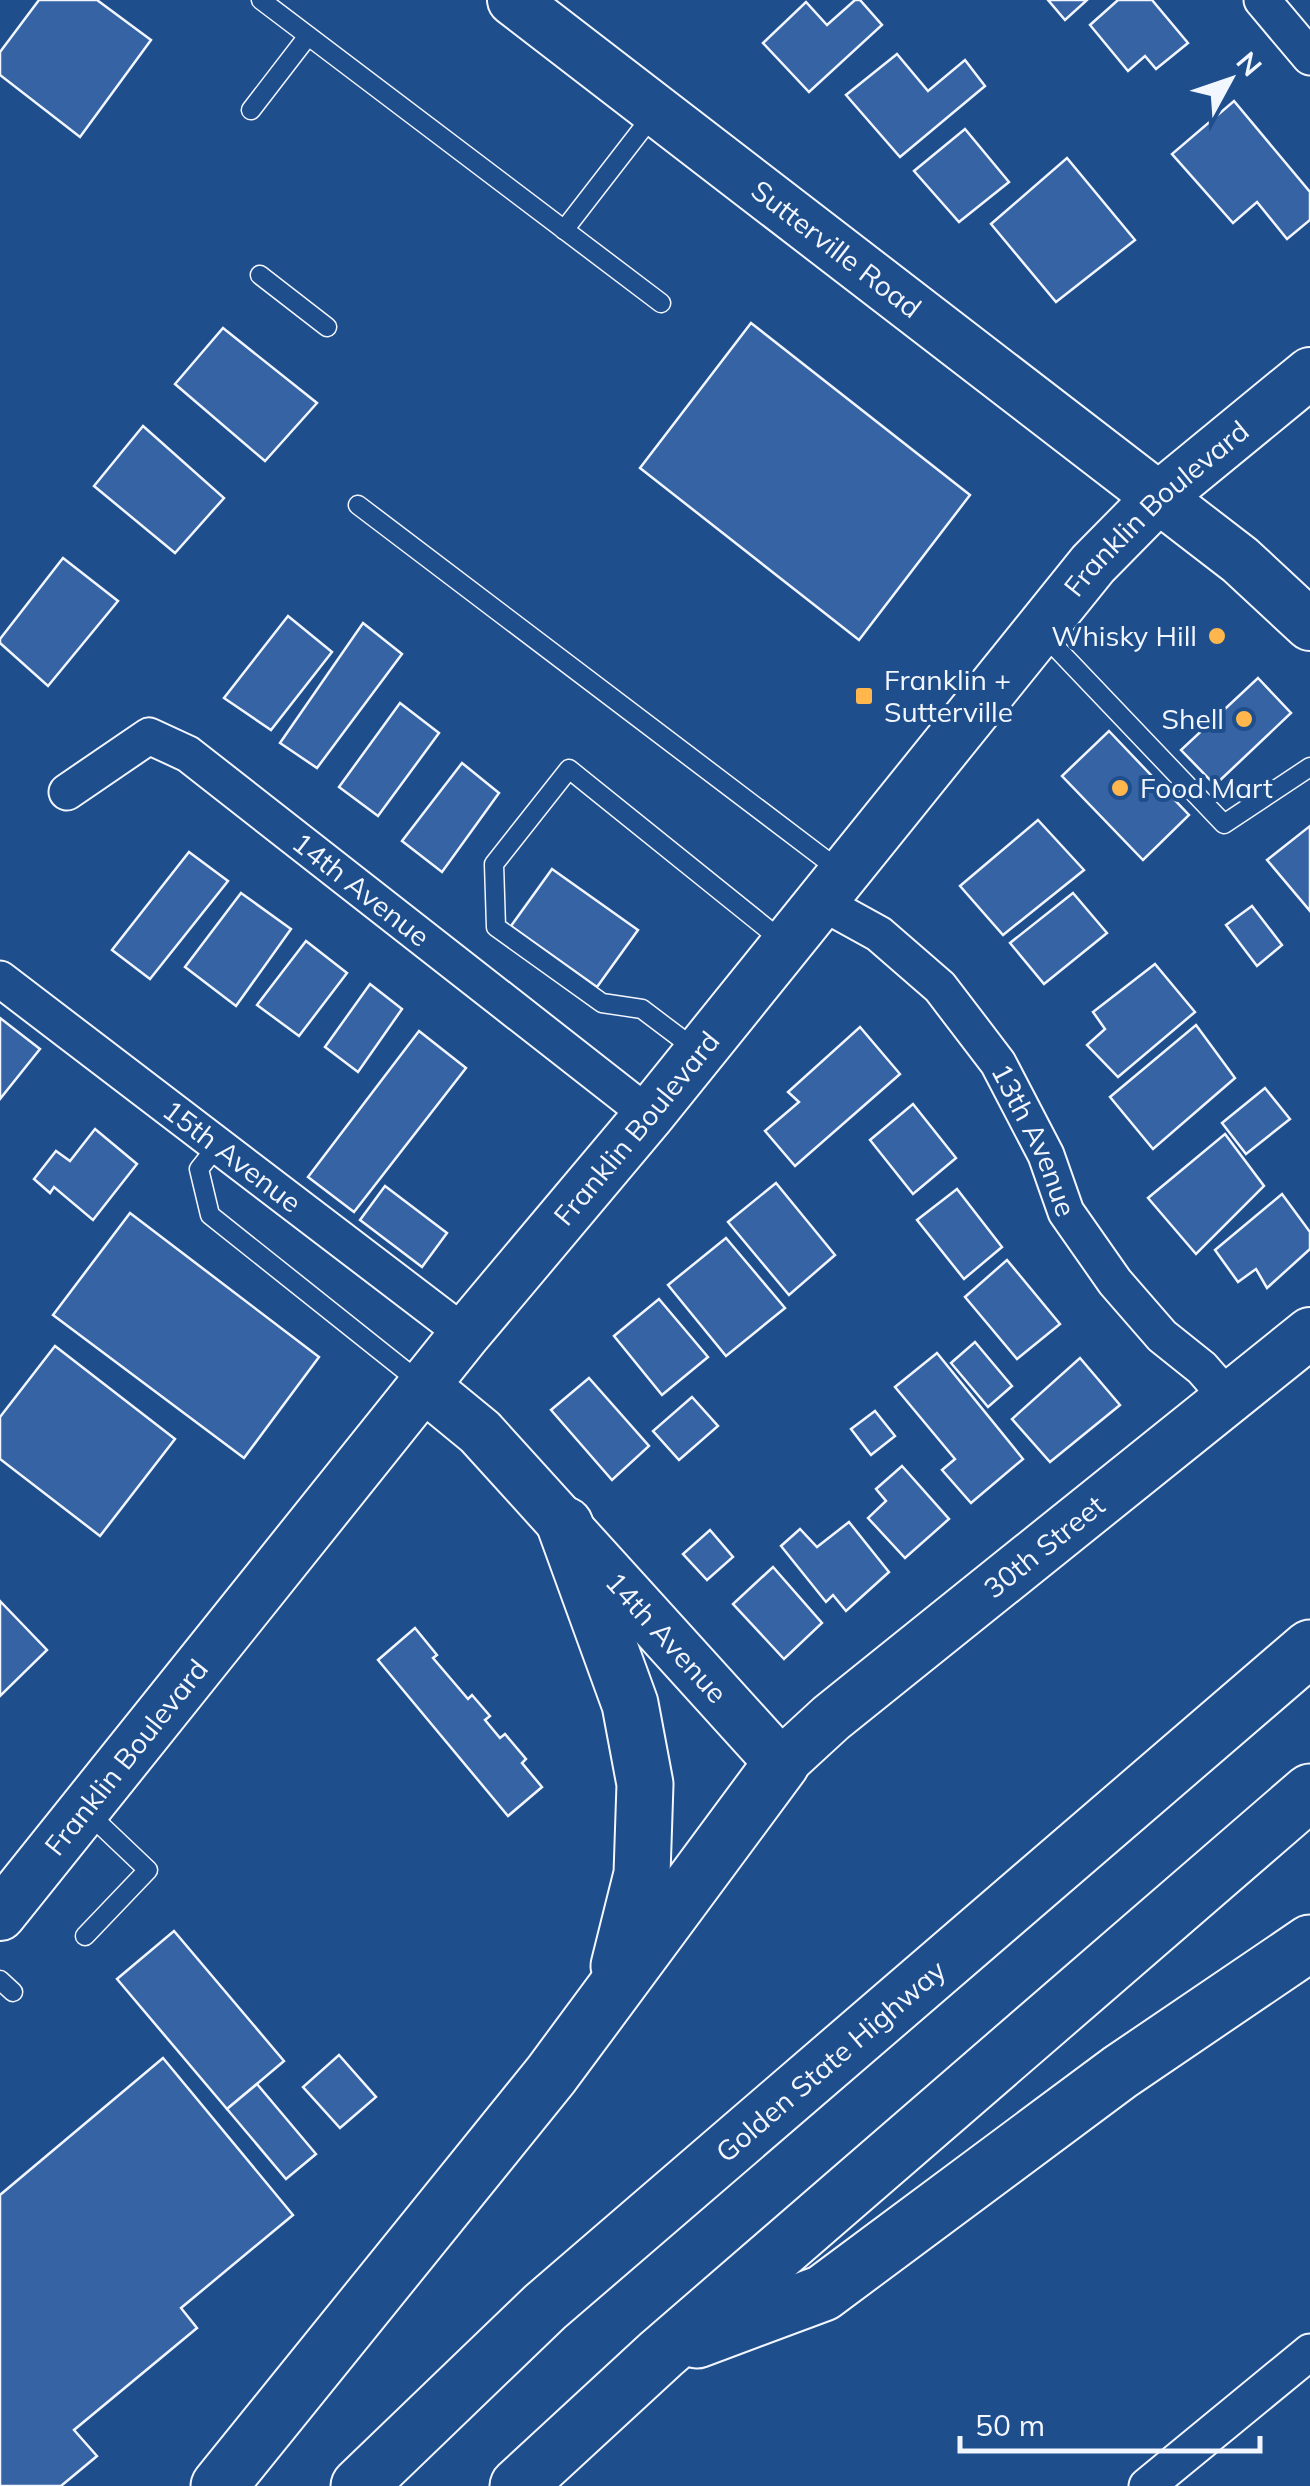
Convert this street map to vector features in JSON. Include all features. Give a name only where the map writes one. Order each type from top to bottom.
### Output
[{"type":"highway","points":[[565,1525],[630,1704],[645,1784],[642,1874],[613,1989]]},
{"type":"highway","name":"Golden State Highway","points":[[359,2486],[546,2307],[1310,1648]]},
{"type":"highway","points":[[219,2486],[552,2075],[781,1764]]},
{"type":"highway","points":[[518,2486],[662,2354],[1310,1792]]},
{"type":"highway","points":[[662,2354],[823,2293],[1120,2072],[1310,1944]]},
{"type":"main road","name":"Sutterville Road","points":[[513,0],[1160,497],[1240,560],[1310,626]]},
{"type":"main road","name":"Franklin Boulevard","points":[[0,1916],[465,1334],[700,1053],[1094,564],[1160,497],[1310,373]]},
{"type":"main road","name":"30th Street","points":[[781,1764],[846,1706],[1310,1333]]},
{"type":"main road","name":"14th Avenue","points":[[424,1386],[480,1432],[781,1764]]},
{"type":"street","points":[[1262,0],[1310,57]]},
{"type":"street","name":"14th Avenue","points":[[67,792],[149,736],[167,742],[188,754],[649,1115]]},
{"type":"street","name":"13th Avenue","points":[[833,888],[940,987],[998,1063],[1046,1155],[1066,1212],[1115,1282],[1162,1336],[1202,1368],[1229,1399]]},
{"type":"street","name":"15th Avenue","points":[[0,978],[465,1334]]},
{"type":"street","points":[[1148,2486],[1310,2352]]},
{"type":"lane","points":[[261,0],[662,303]]},
{"type":"lane","points":[[251,110],[308,36]]},
{"type":"lane","points":[[564,230],[656,110]]},
{"type":"lane","points":[[260,275],[327,327]]},
{"type":"lane","points":[[358,504],[833,888]]},
{"type":"lane","points":[[1040,630],[1224,824],[1310,767]]},
{"type":"lane","points":[[700,1053],[642,1008],[602,1003],[496,928],[494,864],[568,769],[787,945]]},
{"type":"lane","points":[[218,1145],[199,1169],[210,1215],[424,1386]]},
{"type":"lane","points":[[84,1810],[148,1870],[85,1936]]},
{"type":"building","points":[[39,0],[97,0],[151,40],[80,137],[0,75],[0,52]]},
{"type":"building","points":[[855,0],[860,0],[882,25],[809,92],[763,43],[806,2],[827,25]]},
{"type":"building","points":[[1048,0],[1087,0],[1065,20]]},
{"type":"building","points":[[1118,0],[1152,0],[1188,43],[1156,69],[1145,56],[1128,71],[1090,25]]},
{"type":"building","points":[[897,54],[928,91],[965,60],[985,86],[900,157],[846,95]]},
{"type":"building","points":[[1234,101],[1310,192],[1310,220],[1287,239],[1257,202],[1233,223],[1172,154]]},
{"type":"building","points":[[965,129],[1009,182],[959,222],[914,171]]},
{"type":"building","points":[[1067,158],[1135,240],[1056,302],[991,224]]},
{"type":"building","points":[[751,323],[970,495],[859,640],[640,468]]},
{"type":"building","points":[[223,328],[317,403],[265,461],[175,384]]},
{"type":"building","points":[[143,426],[224,498],[175,553],[94,486]]},
{"type":"building","points":[[63,558],[118,601],[48,686],[0,639]]},
{"type":"building","points":[[288,616],[332,652],[271,730],[224,698]]},
{"type":"building","points":[[363,623],[402,654],[317,768],[280,743]]},
{"type":"building","points":[[1258,678],[1291,713],[1215,785],[1181,750]]},
{"type":"building","points":[[400,703],[439,733],[378,816],[339,787]]},
{"type":"building","points":[[1109,731],[1189,815],[1143,860],[1062,776]]},
{"type":"building","points":[[462,763],[499,793],[442,872],[402,841]]},
{"type":"building","points":[[1038,820],[1084,870],[1003,935],[960,886]]},
{"type":"building","points":[[1310,826],[1310,911],[1267,860]]},
{"type":"building","points":[[189,852],[228,881],[150,979],[112,950]]},
{"type":"building","points":[[552,869],[638,930],[597,987],[511,926]]},
{"type":"building","points":[[241,893],[291,929],[236,1006],[185,967]]},
{"type":"building","points":[[1073,893],[1107,933],[1044,984],[1010,943]]},
{"type":"building","points":[[1252,906],[1282,945],[1257,966],[1226,925]]},
{"type":"building","points":[[306,941],[347,973],[299,1036],[257,1005]]},
{"type":"building","points":[[1155,964],[1195,1012],[1118,1077],[1087,1045],[1105,1029],[1093,1012]]},
{"type":"building","points":[[370,984],[402,1009],[358,1072],[325,1047]]},
{"type":"building","points":[[0,1018],[40,1049],[0,1099]]},
{"type":"building","points":[[1196,1025],[1235,1078],[1153,1149],[1110,1097]]},
{"type":"building","points":[[860,1027],[900,1074],[795,1166],[765,1131],[799,1102],[788,1092]]},
{"type":"building","points":[[419,1031],[466,1068],[354,1212],[308,1177]]},
{"type":"building","points":[[1265,1088],[1290,1119],[1246,1154],[1222,1123]]},
{"type":"building","points":[[913,1104],[956,1158],[913,1194],[870,1140]]},
{"type":"building","points":[[95,1129],[137,1164],[93,1220],[54,1187],[50,1193],[34,1179],[56,1151],[70,1161]]},
{"type":"building","points":[[1225,1134],[1264,1186],[1196,1254],[1148,1198]]},
{"type":"building","points":[[776,1183],[835,1255],[789,1295],[728,1222]]},
{"type":"building","points":[[385,1186],[447,1233],[422,1267],[360,1220]]},
{"type":"building","points":[[957,1189],[1002,1247],[964,1279],[917,1220]]},
{"type":"building","points":[[1282,1194],[1310,1232],[1310,1249],[1267,1288],[1256,1269],[1238,1282],[1215,1250]]},
{"type":"building","points":[[130,1213],[319,1357],[244,1458],[53,1315]]},
{"type":"building","points":[[726,1238],[785,1308],[726,1356],[668,1285]]},
{"type":"building","points":[[1007,1260],[1060,1324],[1017,1359],[965,1297]]},
{"type":"building","points":[[659,1299],[708,1357],[662,1395],[614,1336]]},
{"type":"building","points":[[975,1342],[1012,1386],[988,1407],[951,1363]]},
{"type":"building","points":[[55,1346],[175,1439],[100,1536],[0,1459],[0,1417]]},
{"type":"building","points":[[937,1353],[1023,1459],[971,1503],[942,1470],[955,1459],[895,1387]]},
{"type":"building","points":[[1080,1358],[1120,1405],[1050,1462],[1012,1419]]},
{"type":"building","points":[[589,1378],[649,1446],[612,1480],[551,1410]]},
{"type":"building","points":[[692,1397],[718,1426],[679,1460],[653,1431]]},
{"type":"building","points":[[875,1411],[895,1436],[871,1455],[851,1429]]},
{"type":"building","points":[[902,1466],[949,1519],[905,1558],[868,1518],[886,1501],[876,1489]]},
{"type":"building","points":[[849,1522],[889,1572],[846,1611],[833,1595],[826,1602],[781,1546],[800,1529],[817,1547]]},
{"type":"building","points":[[710,1530],[733,1557],[707,1580],[683,1554]]},
{"type":"building","points":[[773,1567],[822,1623],[784,1659],[733,1604]]},
{"type":"building","points":[[0,1601],[47,1650],[0,1696]]},
{"type":"building","points":[[415,1628],[437,1655],[433,1658],[468,1699],[472,1695],[490,1716],[485,1720],[500,1738],[505,1734],[526,1759],[522,1763],[542,1787],[508,1816],[378,1660]]},
{"type":"building","points":[[174,1931],[284,2061],[227,2109],[117,1979]]},
{"type":"building","points":[[339,2055],[376,2097],[340,2128],[303,2087]]},
{"type":"building","points":[[163,2058],[293,2215],[181,2308],[197,2328],[74,2430],[97,2456],[61,2486],[0,2486],[0,2195]]},
{"type":"building","points":[[257,2084],[316,2154],[286,2179],[227,2109]]},
{"type":"place","name":"Whisky Hill","points":[[1217,636]]},
{"type":"place","name":"Franklin + Sutterville","points":[[864,696]]},
{"type":"place","name":"Shell","points":[[1244,719]]},
{"type":"place","name":"Food Mart","points":[[1120,788]]}]
